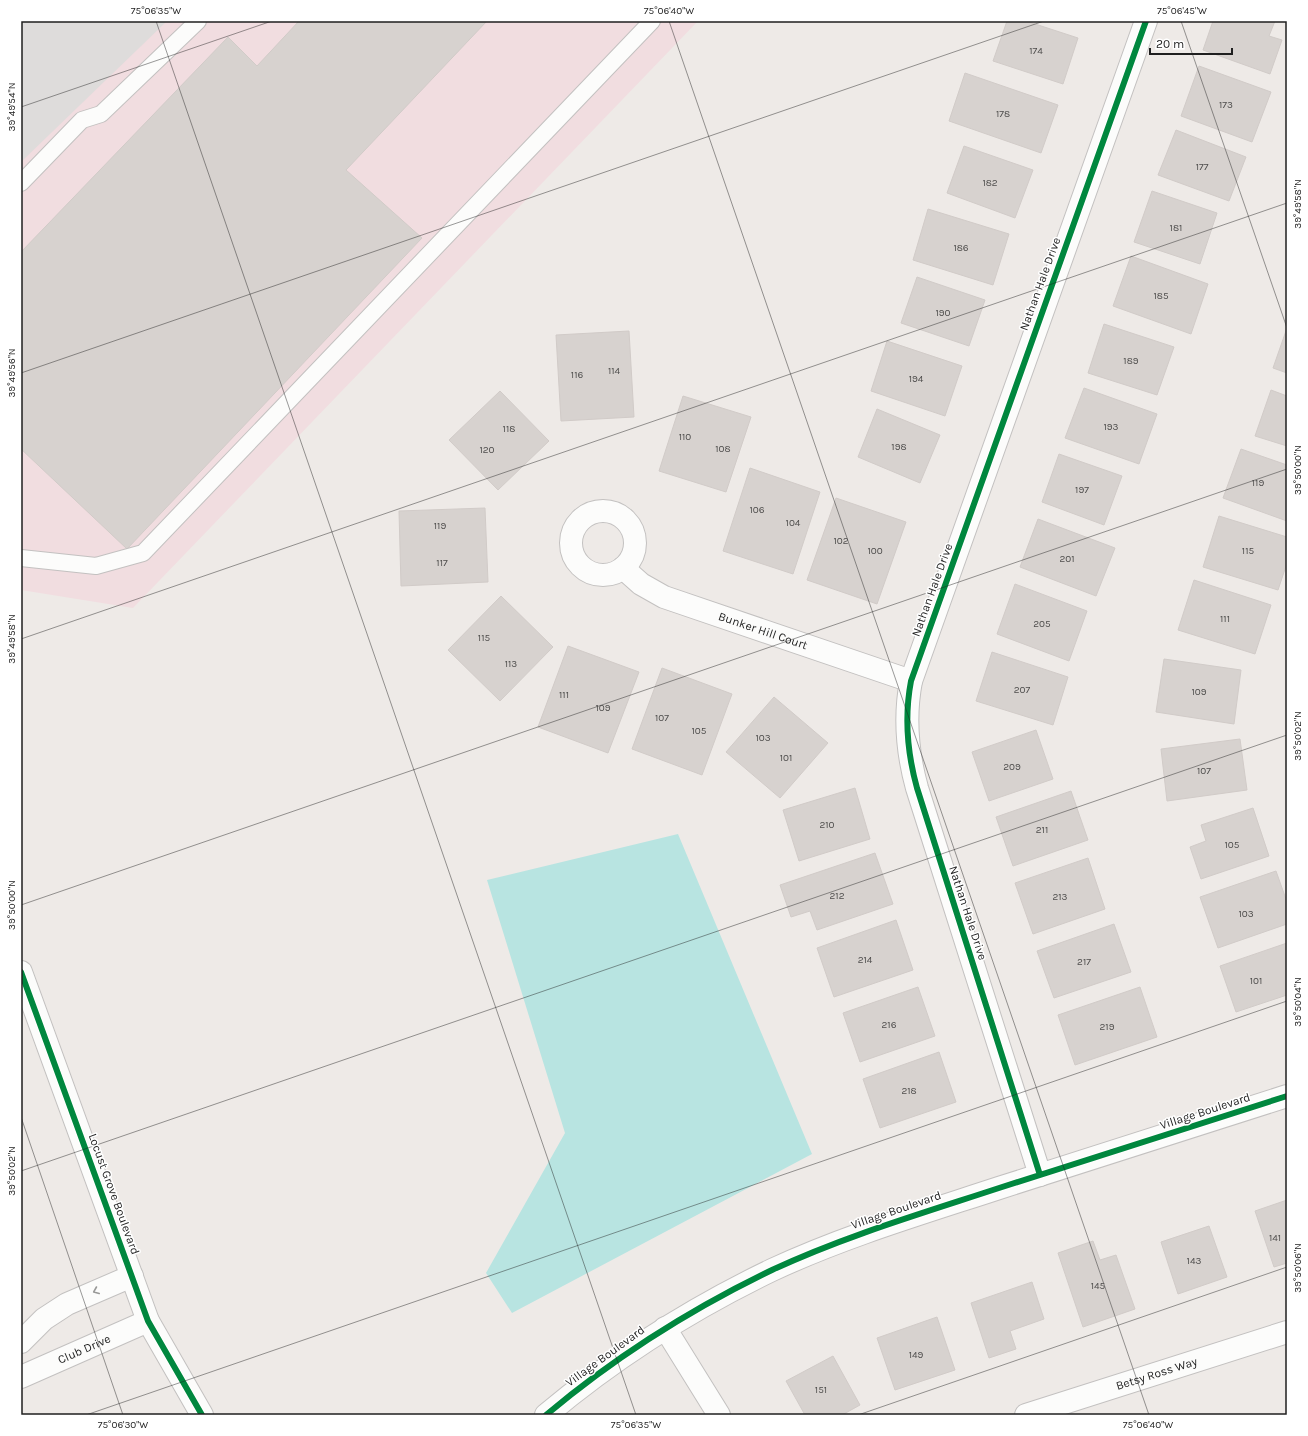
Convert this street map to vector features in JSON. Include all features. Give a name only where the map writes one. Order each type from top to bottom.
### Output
[{"type":"street","name":"Nathan Hale Drive","points":[[1040,1175],[917,788],[907,736],[908,698],[911,681],[1146,21]]},
{"type":"street","name":"Bunker Hill Court","points":[[623,568],[641,584],[664,597],[911,681]]},
{"type":"street","name":"Locust Grove Boulevard","points":[[21,972],[148,1321],[202,1415]]},
{"type":"street","name":"Village Boulevard","points":[[546,1415],[614,1362],[665,1328],[751,1281],[826,1248],[905,1218],[1287,1096]]},
{"type":"street","points":[[21,1342],[44,1319],[67,1304],[132,1276]]},
{"type":"street","name":"Club Drive","points":[[21,1378],[148,1321]]},
{"type":"street","points":[[665,1328],[719,1415]]},
{"type":"street","name":"Betsy Ross Way","points":[[1026,1415],[1287,1332]]},
{"type":"lane","points":[[21,183],[82,120],[101,114],[198,21]]},
{"type":"lane","points":[[21,558],[96,566],[143,553],[652,21]]},
{"type":"shaded area","points":[[21,21],[698,21],[133,608],[21,590]]},
{"type":"shaded area","points":[[21,21],[167,21],[21,162]]},
{"type":"water","points":[[678,834],[812,1154],[512,1313],[486,1273],[565,1133],[487,880]]},
{"type":"building","points":[[299,21],[487,21],[346,170],[422,238],[127,549],[21,449],[21,252],[228,37],[257,66]]},
{"type":"building","points":[[1007,21],[1026,21],[1078,38],[1063,84],[993,61]]},
{"type":"building","points":[[1213,21],[1275,21],[1269,36],[1282,40],[1270,74],[1203,50]]},
{"type":"building","points":[[1199,66],[1271,92],[1252,142],[1181,116]]},
{"type":"building","points":[[965,73],[1058,105],[1041,153],[949,121]]},
{"type":"building","points":[[1176,130],[1246,157],[1229,201],[1158,175]]},
{"type":"building","points":[[964,146],[1033,170],[1015,218],[947,193]]},
{"type":"building","points":[[1152,191],[1217,213],[1200,264],[1134,242]]},
{"type":"building","points":[[928,209],[1009,234],[993,285],[913,260]]},
{"type":"building","points":[[1131,256],[1208,284],[1191,334],[1113,306]]},
{"type":"building","points":[[917,277],[985,300],[969,346],[901,323]]},
{"type":"building","points":[[1104,324],[1174,347],[1157,395],[1088,373]]},
{"type":"building","points":[[1287,328],[1287,373],[1273,368]]},
{"type":"building","points":[[629,331],[634,417],[561,421],[556,335]]},
{"type":"building","points":[[887,341],[962,366],[945,416],[871,391]]},
{"type":"building","points":[[1084,388],[1157,414],[1139,464],[1065,438]]},
{"type":"building","points":[[1271,390],[1287,396],[1287,446],[1255,436]]},
{"type":"building","points":[[500,391],[549,441],[498,490],[449,440]]},
{"type":"building","points":[[683,396],[751,417],[726,492],[659,471]]},
{"type":"building","points":[[877,409],[940,435],[920,483],[858,457]]},
{"type":"building","points":[[1241,449],[1287,465],[1287,521],[1223,498]]},
{"type":"building","points":[[1059,454],[1122,476],[1104,525],[1042,502]]},
{"type":"building","points":[[750,468],[820,492],[793,574],[723,551]]},
{"type":"building","points":[[836,498],[906,522],[877,604],[807,580]]},
{"type":"building","points":[[485,508],[488,582],[401,586],[399,511]]},
{"type":"building","points":[[1219,516],[1287,537],[1287,563],[1278,590],[1203,567]]},
{"type":"building","points":[[1038,519],[1115,548],[1096,596],[1020,567]]},
{"type":"building","points":[[1194,580],[1271,605],[1255,654],[1178,630]]},
{"type":"building","points":[[1015,584],[1087,611],[1069,661],[997,634]]},
{"type":"building","points":[[501,596],[553,647],[500,701],[448,650]]},
{"type":"building","points":[[568,646],[639,672],[608,753],[538,727]]},
{"type":"building","points":[[992,652],[1068,677],[1053,725],[976,701]]},
{"type":"building","points":[[1164,659],[1241,670],[1234,724],[1156,712]]},
{"type":"building","points":[[662,668],[732,694],[702,775],[632,749]]},
{"type":"building","points":[[774,697],[828,743],[780,798],[726,752]]},
{"type":"building","points":[[1036,730],[1053,779],[989,801],[972,752]]},
{"type":"building","points":[[1240,739],[1247,790],[1167,801],[1161,749]]},
{"type":"building","points":[[855,788],[870,839],[799,861],[783,810]]},
{"type":"building","points":[[1071,791],[1088,840],[1013,866],[996,817]]},
{"type":"building","points":[[1253,808],[1269,856],[1201,879],[1190,847],[1206,841],[1201,825]]},
{"type":"building","points":[[875,853],[893,904],[817,930],[810,911],[791,917],[780,885]]},
{"type":"building","points":[[1088,858],[1105,909],[1033,934],[1015,883]]},
{"type":"building","points":[[1276,871],[1287,902],[1287,924],[1218,948],[1200,897]]},
{"type":"building","points":[[896,920],[913,970],[834,997],[817,948]]},
{"type":"building","points":[[1114,924],[1131,972],[1054,998],[1037,951]]},
{"type":"building","points":[[1287,943],[1287,995],[1236,1012],[1220,966]]},
{"type":"building","points":[[918,987],[935,1036],[860,1062],[843,1013]]},
{"type":"building","points":[[1140,987],[1157,1037],[1075,1065],[1058,1015]]},
{"type":"building","points":[[939,1052],[956,1102],[880,1128],[863,1079]]},
{"type":"building","points":[[1287,1200],[1287,1263],[1274,1267],[1255,1211]]},
{"type":"building","points":[[1209,1226],[1227,1277],[1178,1294],[1161,1242]]},
{"type":"building","points":[[1093,1241],[1100,1260],[1116,1255],[1135,1309],[1083,1327],[1058,1253]]},
{"type":"building","points":[[1032,1282],[1044,1319],[1010,1331],[1016,1349],[989,1358],[971,1303]]},
{"type":"building","points":[[937,1317],[955,1370],[895,1390],[877,1338]]},
{"type":"building","points":[[833,1356],[860,1405],[842,1415],[805,1415],[786,1381]]},
{"type":"cycle path","points":[[1040,1175],[917,788],[909,748],[907,722],[909,695],[911,681],[1146,21]]},
{"type":"cycle path","points":[[21,972],[148,1321],[202,1415]]},
{"type":"cycle path","points":[[546,1415],[599,1373],[654,1335],[712,1301],[772,1270],[828,1246],[913,1216],[1287,1096]]}]
